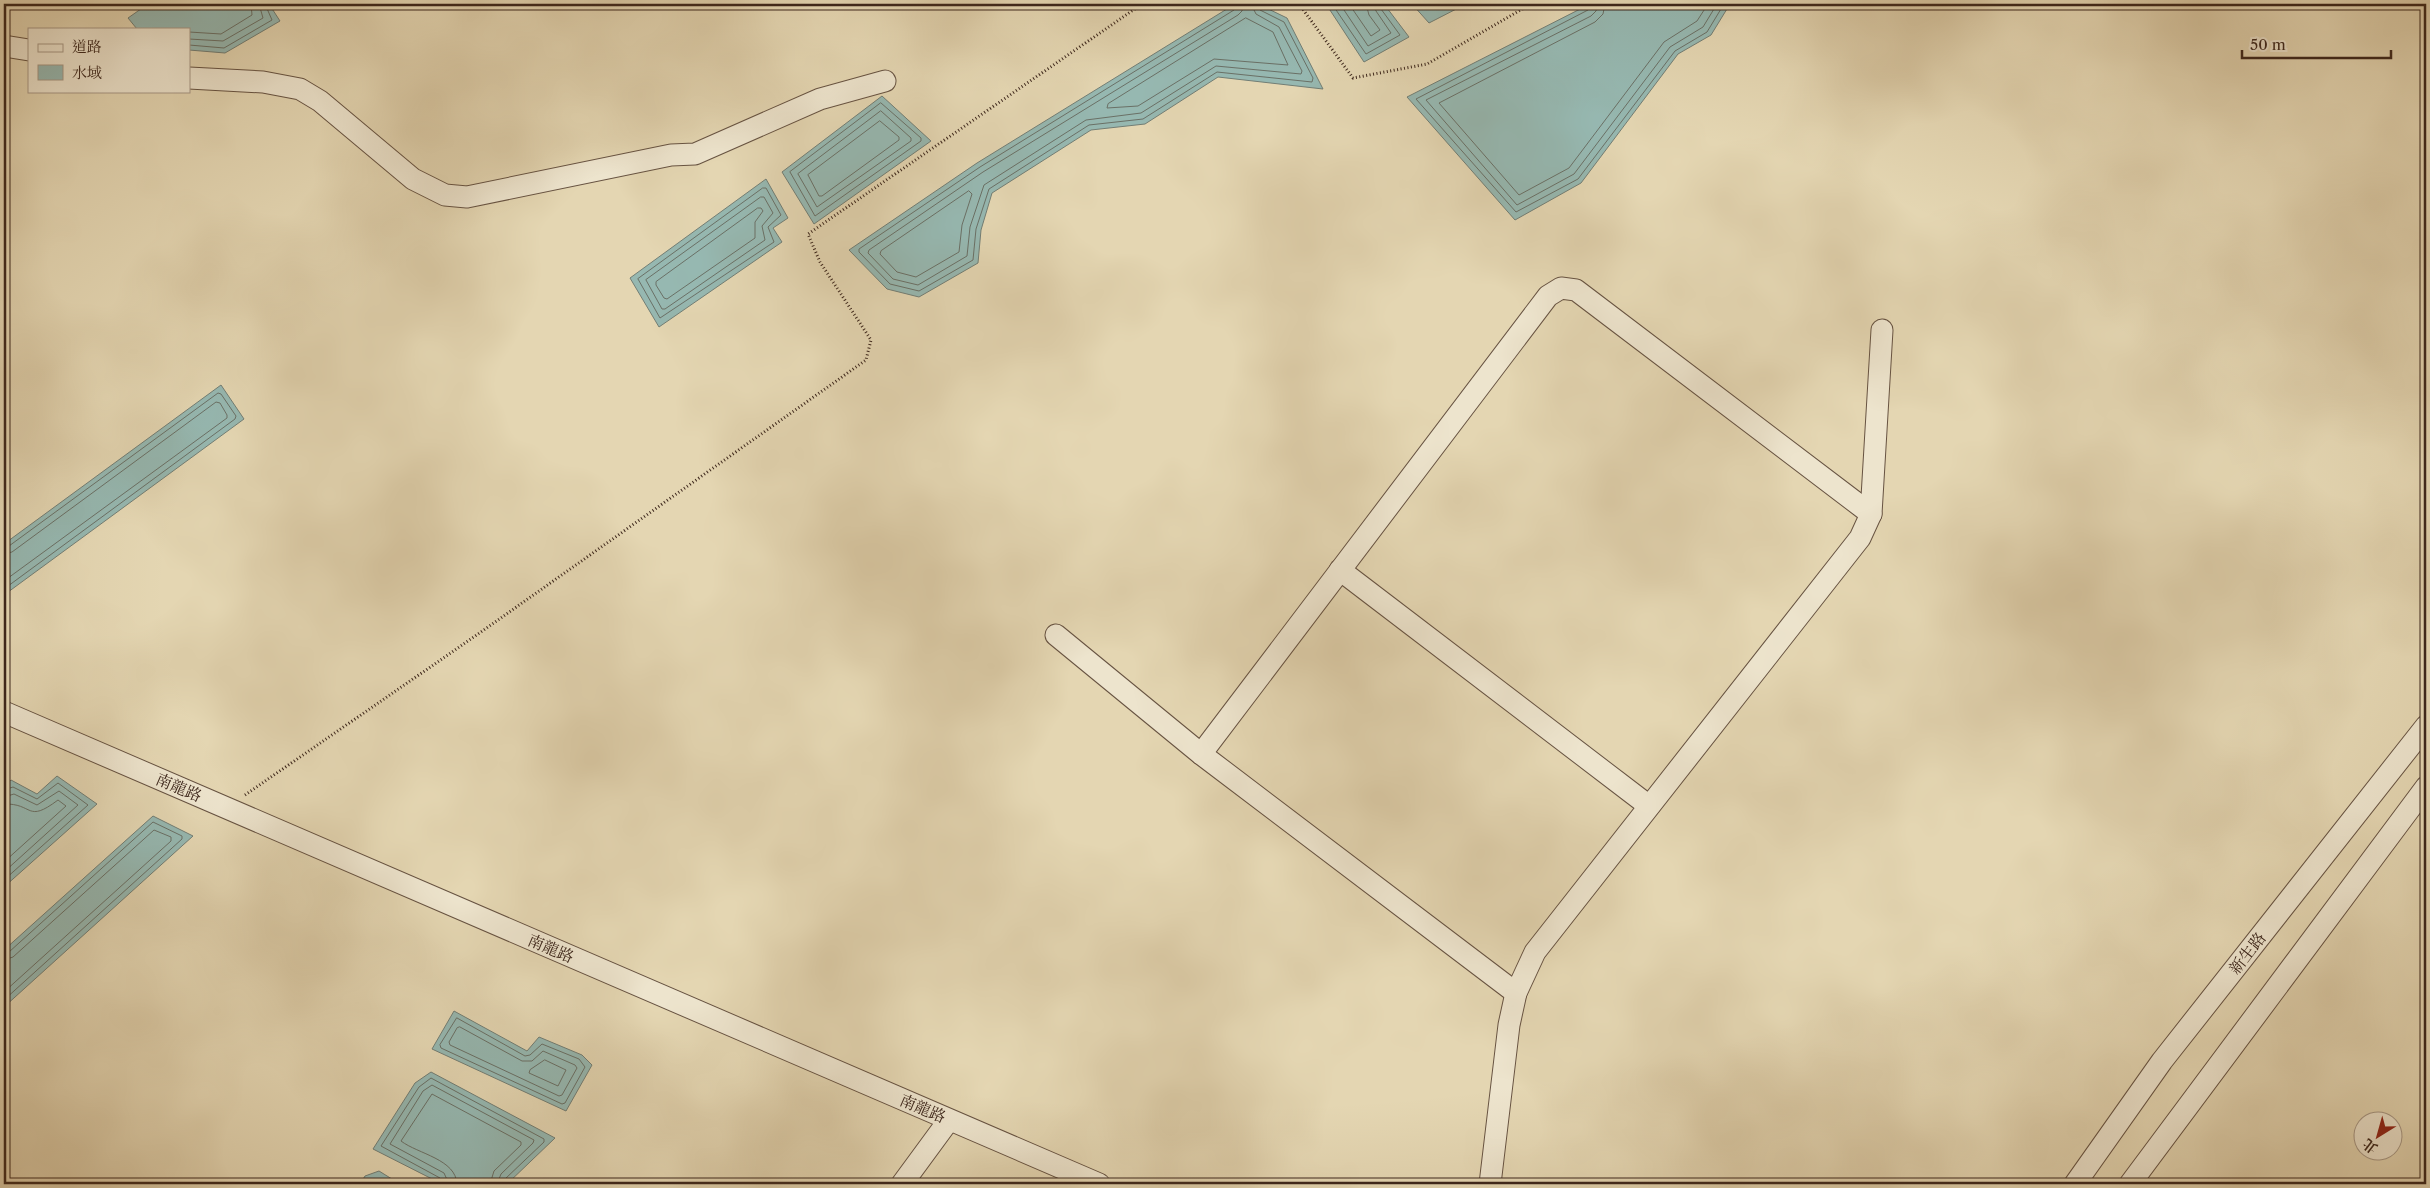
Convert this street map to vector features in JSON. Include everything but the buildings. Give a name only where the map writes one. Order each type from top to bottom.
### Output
[{"type":"street","points":[[4,46],[28,50]]},
{"type":"street","points":[[190,78],[264,82],[300,89],[320,101],[413,179],[445,195],[467,197],[672,155],[695,154],[820,99],[885,81]]},
{"type":"street","points":[[1201,754],[1548,296],[1561,288],[1576,290],[1871,514]]},
{"type":"street","points":[[1490,1184],[1509,1025],[1516,993],[1535,952],[1860,538],[1871,514],[1882,330]]},
{"type":"street","points":[[1340,570],[1649,806]]},
{"type":"street","points":[[1056,635],[1201,754],[1516,993]]},
{"type":"street","name":"南龍路","points":[[4,712],[1098,1184]]},
{"type":"street","name":"新生路","points":[[2075,1184],[2162,1061],[2426,726]]},
{"type":"street","points":[[2130,1184],[2425,791]]},
{"type":"street","points":[[902,1184],[950,1120]]},
{"type":"path","points":[[226,808],[481,632],[866,360],[871,340],[820,262],[808,234],[1142,4]]},
{"type":"path","points":[[1299,4],[1353,78],[1427,64],[1531,4]]},
{"type":"water","points":[[148,4],[269,4],[280,21],[225,53],[190,50],[190,28],[136,28],[128,18]]},
{"type":"water","points":[[1235,4],[1258,4],[1287,18],[1323,89],[1218,77],[1145,124],[1091,130],[992,193],[981,230],[978,263],[919,297],[887,289],[849,250],[977,163]]},
{"type":"water","points":[[1326,4],[1384,4],[1409,37],[1364,62]]},
{"type":"water","points":[[1412,4],[1466,4],[1429,23]]},
{"type":"water","points":[[1590,4],[1730,4],[1711,35],[1678,54],[1581,183],[1515,220],[1407,97]]},
{"type":"water","points":[[882,96],[931,141],[814,224],[782,172]]},
{"type":"water","points":[[766,179],[788,218],[773,228],[782,242],[659,327],[630,278]]},
{"type":"water","points":[[221,385],[244,419],[4,595],[4,544]]},
{"type":"water","points":[[57,776],[97,804],[4,887],[4,787],[11,780],[37,794]]},
{"type":"water","points":[[153,816],[193,836],[4,1007],[4,950]]},
{"type":"water","points":[[454,1011],[527,1051],[539,1037],[582,1055],[592,1065],[566,1111],[432,1049]]},
{"type":"water","points":[[431,1072],[555,1138],[507,1184],[442,1184],[373,1149],[415,1083]]},
{"type":"water","points":[[379,1171],[400,1184],[360,1184],[365,1176]]}]
